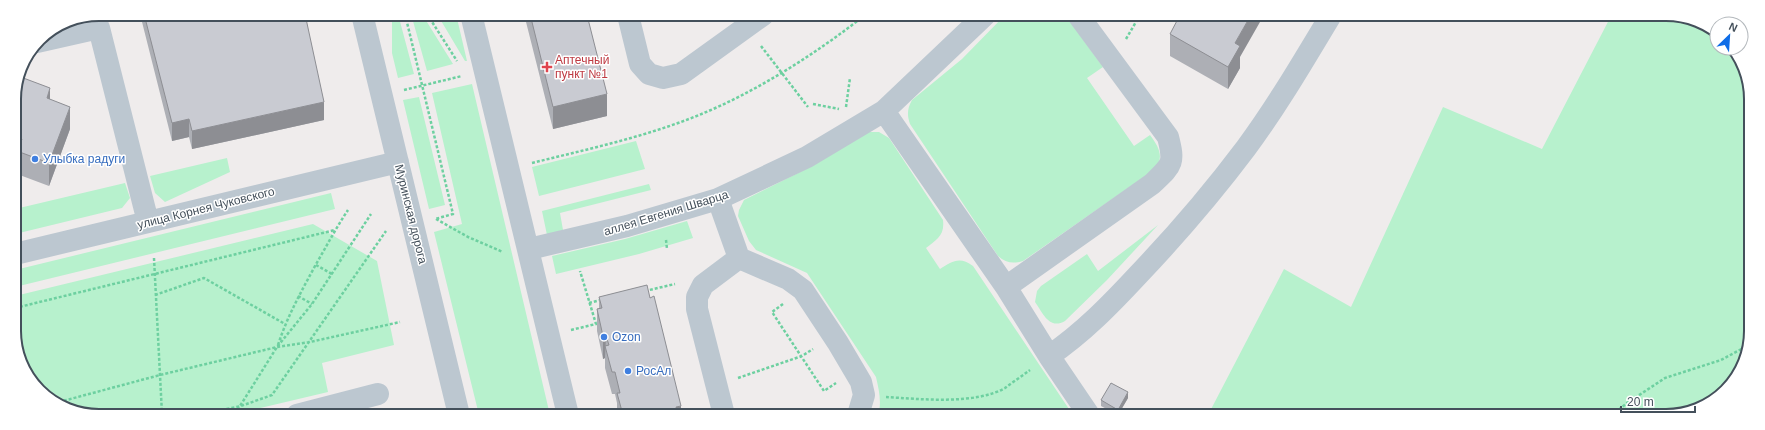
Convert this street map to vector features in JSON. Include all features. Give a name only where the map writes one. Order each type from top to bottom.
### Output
[{"type":"street","points":[[50,38],[103,21],[148,222]]},
{"type":"street","name":"Муринская дорога","points":[[364,21],[458,409]]},
{"type":"street","points":[[473,21],[567,409]]},
{"type":"street","points":[[629,21],[640,64],[649,74],[663,78],[681,74],[755,21]]},
{"type":"street","name":"аллея Евгения Шварца","points":[[530,254],[718,199],[807,157],[884,110],[979,21]]},
{"type":"street","points":[[1006,287],[1152,184],[1169,169],[1172,154],[1168,137],[1082,21]]},
{"type":"street","points":[[1049,356],[1068,343],[1113,301],[1160,252],[1205,201],[1247,147],[1293,79],[1327,21]]},
{"type":"street","points":[[884,110],[1006,287],[1049,356],[1085,409]]},
{"type":"street","name":"улица Корнея Чуковского","points":[[21,253],[398,162]]},
{"type":"street","points":[[718,199],[738,258],[788,279],[803,290],[833,335],[861,382],[861,405]]},
{"type":"street","points":[[722,409],[697,309],[697,297],[703,285],[738,258]]},
{"type":"street","points":[[317,409],[378,394]]},
{"type":"path","points":[[407,21],[453,214],[429,221]]},
{"type":"path","points":[[432,21],[461,68]]},
{"type":"path","points":[[755,21],[781,73],[808,107]]},
{"type":"path","points":[[525,164],[641,135],[699,115],[781,73],[856,21]]},
{"type":"path","points":[[399,91],[465,75]]},
{"type":"path","points":[[813,104],[845,110],[850,78]]},
{"type":"path","points":[[277,347],[285,324],[298,296],[348,210]]},
{"type":"path","points":[[239,409],[277,347],[312,304],[371,214]]},
{"type":"path","points":[[436,219],[468,237],[496,250],[530,254]]},
{"type":"path","points":[[21,307],[335,230]]},
{"type":"path","points":[[226,409],[241,406],[272,395],[386,232]]},
{"type":"path","points":[[154,258],[162,409]]},
{"type":"path","points":[[316,264],[332,274]]},
{"type":"path","points":[[566,332],[596,324],[580,271]]},
{"type":"path","points":[[156,295],[204,278],[285,324]]},
{"type":"path","points":[[640,292],[675,284]]},
{"type":"path","points":[[803,290],[772,312],[824,391],[855,371]]},
{"type":"path","points":[[298,296],[312,304]]},
{"type":"path","points":[[589,303],[604,300]]},
{"type":"path","points":[[63,401],[160,374],[277,347],[310,342],[400,322]]},
{"type":"path","points":[[716,386],[802,356],[833,335]]},
{"type":"path","points":[[1620,409],[1665,378],[1721,360],[1742,349]]},
{"type":"path","points":[[861,405],[915,398],[978,397],[1004,388],[1049,356]]},
{"type":"green space","points":[[392,21],[400,21],[414,74],[398,78],[392,53]]},
{"type":"green space","points":[[413,21],[426,21],[453,64],[427,71]]},
{"type":"green space","points":[[441,21],[458,21],[467,61],[465,61]]},
{"type":"green space","points":[[999,21],[1070,21],[1103,67],[1087,78],[1134,146],[1150,135],[1160,152],[1157,166],[1154,170],[1023,261],[1010,262],[1004,260],[998,256],[910,124],[908,115],[908,109],[912,100],[962,59]]},
{"type":"green space","points":[[1608,21],[1682,22],[1709,33],[1709,56],[1731,56],[1743,83],[1744,99],[1744,331],[1743,347],[1738,361],[1731,375],[1718,390],[1701,401],[1682,408],[1671,409],[1211,409],[1284,269],[1351,307],[1443,107],[1542,149]]},
{"type":"green space","points":[[472,84],[549,409],[478,409],[434,232],[462,224],[432,93]]},
{"type":"green space","points":[[419,97],[445,205],[429,209],[403,100]]},
{"type":"green space","points":[[868,132],[879,132],[889,138],[943,220],[943,230],[941,234],[926,248],[940,269],[952,262],[960,260],[973,266],[1069,409],[879,409],[880,401],[876,377],[807,273],[756,250],[749,241],[738,216],[744,200],[814,165]]},
{"type":"green space","points":[[636,141],[645,169],[539,196],[532,167]]},
{"type":"green space","points":[[227,158],[230,172],[165,202],[155,193],[150,176]]},
{"type":"green space","points":[[125,183],[130,198],[122,208],[21,233],[21,208]]},
{"type":"green space","points":[[649,184],[651,190],[560,213],[563,230],[547,235],[542,211]]},
{"type":"green space","points":[[331,193],[335,209],[21,286],[21,269]]},
{"type":"green space","points":[[687,221],[693,238],[639,254],[556,274],[552,256],[625,239]]},
{"type":"green space","points":[[313,224],[377,261],[394,345],[322,363],[328,392],[256,409],[83,408],[55,396],[37,379],[31,370],[22,347],[21,295]]},
{"type":"green space","points":[[1158,225],[1107,280],[1065,321],[1055,323],[1047,319],[1035,302],[1037,291],[1041,286],[1087,254],[1098,271]]},
{"type":"building","points":[[146,21],[307,21],[324,102],[192,131],[189,119],[172,123]]},
{"type":"building","points":[[532,21],[589,21],[607,94],[553,107]]},
{"type":"building","points":[[1177,21],[1248,21],[1235,43],[1240,46],[1228,67],[1170,34]]},
{"type":"building","points":[[24,78],[50,88],[47,98],[70,107],[49,163],[21,152],[21,94]]},
{"type":"building","points":[[647,285],[650,298],[654,296],[681,406],[676,407],[676,409],[621,409],[617,393],[620,393],[615,372],[612,372],[605,346],[609,345],[606,336],[603,336],[597,309],[602,308],[599,297]]},
{"type":"building","points":[[1111,383],[1128,392],[1119,409],[1101,400]]},
{"type":"place","name":"Аптечный пункт №1","points":[[547,67]]},
{"type":"place","name":"Улыбка радуги","points":[[35,159]]},
{"type":"place","name":"Ozon","points":[[604,337]]},
{"type":"place","name":"РосАл","points":[[628,371]]}]
